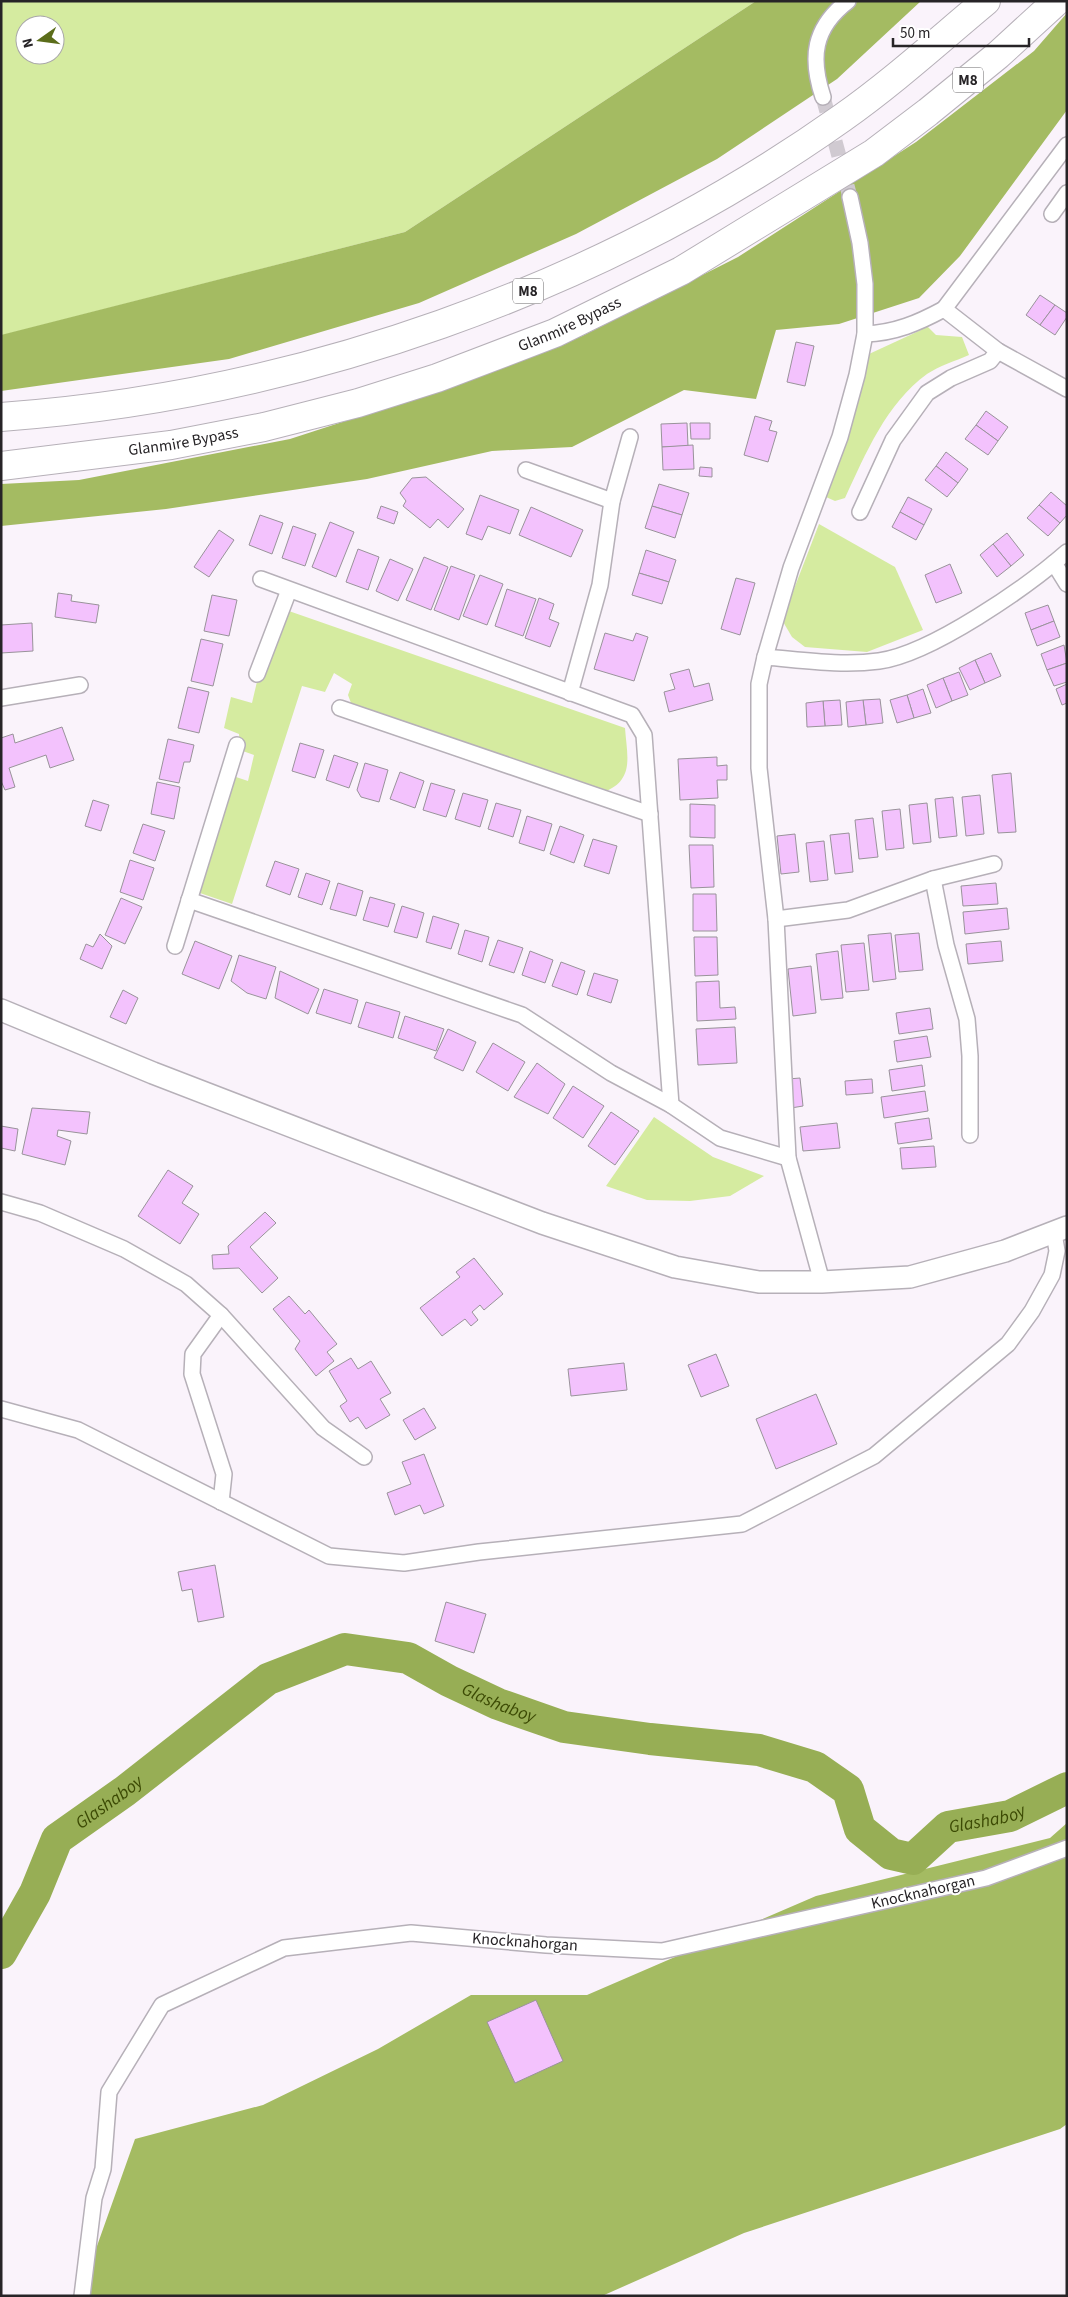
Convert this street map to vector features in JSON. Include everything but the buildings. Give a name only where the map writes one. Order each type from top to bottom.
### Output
[{"type":"highway","name":"M8","points":[[1,417],[122,404],[310,366],[442,325],[522,293],[648,235],[787,154],[890,83],[986,1]]},
{"type":"highway","name":"Glanmire Bypass","points":[[1,466],[171,445],[264,427],[358,403],[429,380],[555,333],[681,271],[874,153],[998,55],[1058,1]]},
{"type":"main road","points":[[1,1010],[153,1073],[542,1223],[675,1267],[759,1282],[822,1282],[910,1276],[1005,1251],[1060,1230]]},
{"type":"street","points":[[824,97],[816,75],[815,56],[817,41],[837,10],[848,1]]},
{"type":"street","points":[[865,334],[886,333],[918,323],[944,309],[1067,145]]},
{"type":"street","points":[[1052,214],[1067,192]]},
{"type":"street","points":[[822,1282],[788,1158],[776,919],[759,768],[759,684],[791,568],[840,437],[857,375],[865,334],[865,284],[860,243],[850,197]]},
{"type":"street","points":[[944,309],[998,351],[1067,389]]},
{"type":"street","points":[[860,512],[893,440],[927,394],[952,378],[990,361],[998,351]]},
{"type":"street","points":[[570,693],[600,585],[612,500],[630,437]]},
{"type":"street","points":[[526,470],[612,500]]},
{"type":"street","points":[[765,658],[850,664],[881,661],[906,654],[929,645],[982,612],[1067,552]]},
{"type":"street","points":[[1054,563],[1067,584]]},
{"type":"street","points":[[261,579],[632,715],[644,735],[671,1105]]},
{"type":"street","points":[[257,674],[288,590]]},
{"type":"street","points":[[1,698],[80,685]]},
{"type":"street","points":[[340,708],[650,814]]},
{"type":"street","points":[[175,946],[238,745]]},
{"type":"street","points":[[776,919],[848,910],[933,879],[994,864]]},
{"type":"street","points":[[933,879],[946,945],[968,1019],[970,1135]]},
{"type":"street","points":[[190,900],[522,1015],[611,1072],[671,1105],[720,1138],[788,1158]]},
{"type":"street","points":[[1,1202],[40,1213],[124,1249],[186,1284],[222,1315],[323,1428],[364,1457]]},
{"type":"street","points":[[1,1409],[78,1430],[329,1556],[404,1563],[479,1552],[742,1524],[874,1456],[1008,1344],[1032,1311],[1052,1275],[1060,1230]]},
{"type":"street","points":[[221,1502],[224,1474],[192,1374],[193,1354],[222,1315]]},
{"type":"street","name":"Knocknahorgan","points":[[82,2296],[94,2198],[103,2169],[109,2092],[162,2005],[284,1948],[411,1933],[546,1945],[662,1951],[986,1878],[1067,1848]]},
{"type":"green space","points":[[1,1],[756,1],[405,232],[1,335]]},
{"type":"green space","points":[[756,1],[921,1],[837,79],[717,159],[576,234],[419,303],[229,359],[1,391],[1,335],[405,232]]},
{"type":"green space","points":[[1067,13],[1067,110],[960,256],[919,298],[839,324],[776,330],[756,399],[684,390],[572,447],[492,451],[367,479],[166,509],[1,526],[1,484],[79,480],[290,439],[447,388],[582,336],[738,257],[916,142],[1034,51]]},
{"type":"green space","points":[[926,325],[936,335],[962,337],[969,355],[932,371],[913,386],[878,430],[845,498],[835,501],[826,497],[854,413],[869,354],[921,330]]},
{"type":"green space","points":[[819,524],[895,567],[923,630],[867,652],[805,647],[792,637],[782,620]]},
{"type":"green space","points":[[286,610],[625,728],[627,766],[625,774],[614,787],[604,792],[351,703],[348,695],[352,684],[334,673],[325,692],[302,686],[232,904],[197,892],[233,776],[248,781],[254,755],[240,750],[239,734],[224,728],[231,697],[252,703],[272,617]]},
{"type":"green space","points":[[654,1117],[713,1157],[764,1176],[730,1196],[690,1201],[647,1200],[606,1186]]},
{"type":"green space","points":[[1067,1823],[1067,2124],[1060,2129],[744,2233],[602,2296],[86,2296],[92,2260],[135,2139],[263,2105],[378,2049],[471,1995],[587,1995],[816,1896],[1050,1838]]},
{"type":"waterway","name":"Glashaboy","points":[[1,1953],[35,1893],[57,1839],[125,1791],[268,1679],[345,1649],[408,1658],[449,1681],[498,1704],[564,1727],[650,1739],[759,1750],[815,1767],[848,1790],[860,1829],[891,1854],[913,1859],[948,1827],[1010,1816],[1067,1788]]},
{"type":"tunnel","points":[[823,97],[850,197]]}]
